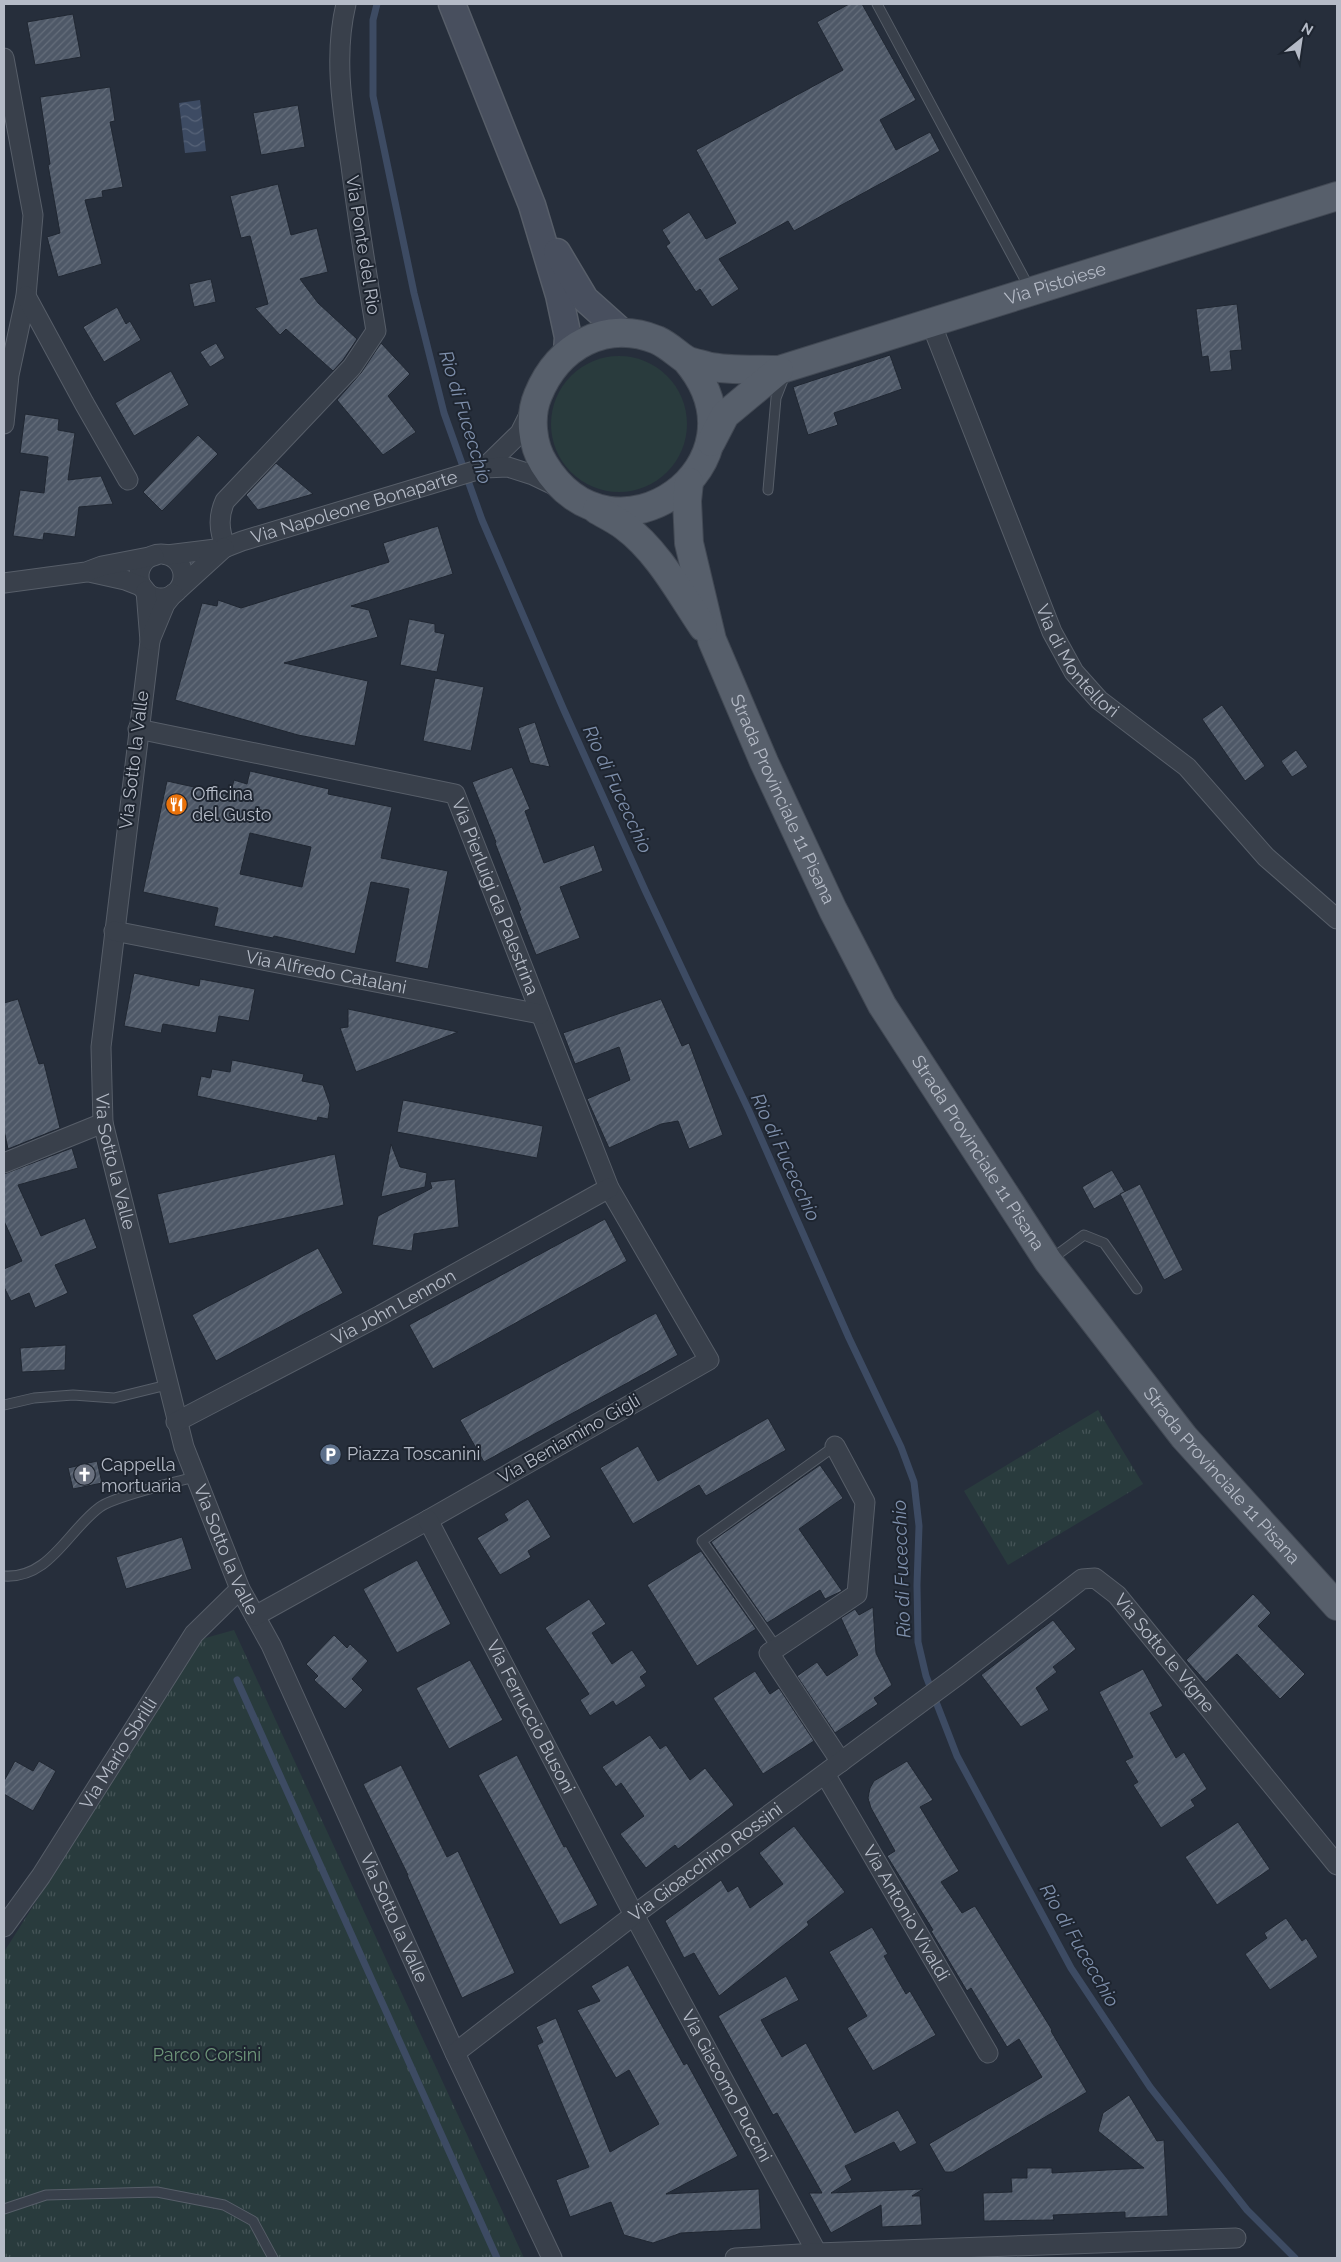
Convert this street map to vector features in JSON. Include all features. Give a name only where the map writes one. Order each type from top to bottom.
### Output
[{"type":"main road","points":[[452,4],[532,205],[559,295],[568,337],[567,353]]},
{"type":"main road","name":"Via Pistoiese","points":[[686,360],[709,367],[783,369],[1337,196]]},
{"type":"main road","points":[[532,205],[569,275],[584,299],[623,333]]},
{"type":"main road","points":[[623,333],[657,340],[686,360],[696,372],[709,401],[712,432],[701,466],[689,482],[669,499],[644,509],[617,512],[590,506],[565,491],[548,472],[537,449],[533,423],[536,398],[544,381],[554,366],[567,353],[593,338],[623,333]]},
{"type":"main road","name":"Via Pistoiese","points":[[708,448],[725,415],[783,369]]},
{"type":"main road","name":"Strada Provinciale 11 Pisana","points":[[689,482],[687,501],[689,543],[712,640],[764,762],[833,910],[882,1005],[1048,1261],[1184,1437],[1337,1606]]},
{"type":"main road","name":"Strada Provinciale 11 Pisana","points":[[590,506],[624,526],[643,543],[666,572],[712,640]]},
{"type":"street","name":"Via Ponte del Rio","points":[[225,548],[220,520],[225,501],[352,367],[376,331],[363,254],[339,75],[342,22],[346,4]]},
{"type":"street","points":[[4,58],[33,215],[26,296],[7,374],[4,424]]},
{"type":"street","points":[[26,296],[128,480]]},
{"type":"street","name":"Via di Montellori","points":[[931,323],[1052,632],[1074,672],[1099,700],[1187,767],[1266,857],[1337,919]]},
{"type":"street","name":"Via Napoleone Bonaparte","points":[[484,468],[520,433],[536,398]]},
{"type":"street","name":"Via Napoleone Bonaparte","points":[[4,583],[86,572],[102,566],[160,555],[225,548],[242,541],[484,468],[508,467],[533,475],[565,491]]},
{"type":"street","name":"Via Napoleone Bonaparte","points":[[86,572],[125,580],[159,597],[176,592],[225,548]]},
{"type":"street","points":[[144,589],[140,575],[141,569],[148,559],[160,555],[174,558],[182,569],[182,583],[176,592]]},
{"type":"street","name":"Via Sotto la Valle","points":[[144,589],[150,642]]},
{"type":"street","name":"Via Sotto la Valle","points":[[176,592],[165,604],[150,642],[138,729],[101,1047],[103,1123],[176,1422],[194,1477],[240,1588],[271,1645],[455,2053],[552,2258]]},
{"type":"street","name":"Via Pierluigi da Palestrina","points":[[138,729],[455,794],[609,1188]]},
{"type":"street","name":"Via Alfredo Catalani","points":[[114,930],[540,1014]]},
{"type":"street","points":[[4,1163],[103,1123]]},
{"type":"street","name":"Via John Lennon","points":[[176,1422],[381,1315],[609,1188]]},
{"type":"street","name":"Via Beniamino Gigli","points":[[255,1616],[709,1360],[609,1188]]},
{"type":"street","points":[[835,1446],[865,1502],[857,1594],[769,1653],[841,1762]]},
{"type":"street","name":"Via Ferruccio Busoni","points":[[428,1520],[634,1915]]},
{"type":"street","name":"Via Sotto le Vigne","points":[[958,1675],[1082,1579],[1095,1578],[1117,1595],[1337,1865]]},
{"type":"street","name":"Via Mario Sbrilli","points":[[4,1927],[41,1876],[194,1634],[240,1588]]},
{"type":"street","name":"Via Gioacchino Rossini","points":[[455,2053],[634,1915],[958,1675]]},
{"type":"street","name":"Via Antonio Vivaldi","points":[[825,1774],[988,2053]]},
{"type":"street","name":"Via Giacomo Puccini","points":[[634,1915],[817,2256]]},
{"type":"street","points":[[734,2258],[1114,2250],[1236,2238]]},
{"type":"lane","points":[[877,4],[1032,291]]},
{"type":"lane","points":[[768,490],[776,398],[783,369]]},
{"type":"lane","points":[[1048,1261],[1084,1235],[1104,1242],[1137,1289]]},
{"type":"lane","points":[[4,1405],[34,1398],[73,1395],[114,1398],[167,1385]]},
{"type":"lane","points":[[777,1648],[702,1542],[835,1446]]},
{"type":"lane","points":[[4,1576],[27,1573],[43,1564],[65,1546],[101,1506],[194,1477]]},
{"type":"lane","points":[[4,2209],[46,2195],[157,2192],[224,2206],[253,2221],[273,2258]]},
{"type":"green space","points":[[619,356],[645,361],[667,376],[682,398],[687,424],[682,450],[667,472],[645,487],[619,492],[593,487],[571,472],[556,450],[551,424],[556,398],[571,376],[593,361]]},
{"type":"green space","points":[[1098,1410],[1143,1484],[1008,1565],[964,1491]]},
{"type":"green space","name":"Parco Corsini","points":[[234,1630],[524,2258],[4,2258],[4,1952],[202,1639]]},
{"type":"water","points":[[200,100],[206,151],[185,153],[179,103]]},
{"type":"building","points":[[849,4],[862,4],[916,100],[880,120],[896,150],[930,132],[940,151],[794,231],[788,221],[719,259],[739,289],[712,307],[700,289],[696,292],[666,246],[670,243],[662,230],[689,212],[706,239],[736,223],[696,150],[843,70],[817,22]]},
{"type":"building","points":[[73,14],[81,57],[35,65],[27,22]]},
{"type":"building","points":[[110,87],[115,121],[110,122],[123,187],[102,191],[103,197],[85,200],[102,264],[58,277],[47,237],[60,233],[48,165],[50,164],[40,97]]},
{"type":"building","points":[[298,105],[305,147],[261,155],[253,113]]},
{"type":"building","points":[[278,184],[291,235],[317,228],[328,272],[300,279],[318,303],[357,339],[333,371],[286,329],[280,335],[255,308],[268,304],[250,236],[241,238],[230,196]]},
{"type":"building","points":[[211,279],[216,302],[194,307],[189,284]]},
{"type":"building","points":[[1237,304],[1242,350],[1230,351],[1232,370],[1210,372],[1208,356],[1202,357],[1196,309]]},
{"type":"building","points":[[117,307],[126,324],[130,321],[141,340],[104,362],[83,327]]},
{"type":"building","points":[[216,343],[225,358],[210,367],[200,352]]},
{"type":"building","points":[[381,343],[410,374],[388,396],[416,432],[383,455],[337,400],[361,373]]},
{"type":"building","points":[[890,355],[902,389],[834,413],[838,425],[808,435],[793,387]]},
{"type":"building","points":[[171,371],[189,405],[134,436],[115,403]]},
{"type":"building","points":[[25,414],[59,419],[58,430],[75,433],[68,480],[101,476],[113,504],[79,507],[75,537],[44,533],[43,540],[13,536],[20,490],[44,493],[48,457],[20,453]]},
{"type":"building","points":[[198,435],[218,454],[162,511],[143,492]]},
{"type":"building","points":[[276,463],[313,494],[258,510],[246,495]]},
{"type":"building","points":[[438,526],[453,574],[351,606],[369,610],[378,637],[284,663],[368,681],[355,746],[298,735],[175,700],[202,603],[217,606],[218,600],[241,608],[389,562],[383,543]]},
{"type":"building","points":[[409,619],[435,624],[435,632],[445,634],[437,672],[400,665]]},
{"type":"building","points":[[435,678],[484,687],[471,751],[423,741]]},
{"type":"building","points":[[1222,705],[1265,766],[1245,781],[1202,719]]},
{"type":"building","points":[[535,722],[550,767],[530,763],[518,728]]},
{"type":"building","points":[[1296,750],[1308,767],[1292,777],[1281,761]]},
{"type":"building","points":[[512,767],[530,809],[525,811],[544,863],[594,845],[603,871],[560,887],[580,938],[536,955],[496,842],[472,782]]},
{"type":"building","points":[[250,771],[329,789],[328,794],[392,807],[381,858],[448,871],[428,969],[395,962],[409,889],[371,882],[355,954],[274,936],[273,938],[214,926],[218,908],[143,892],[167,781],[230,795],[234,780],[247,784]],"holes":[[[250,833],[311,847],[302,887],[240,874]]]},
{"type":"building","points":[[134,973],[199,986],[200,979],[255,989],[249,1021],[219,1016],[216,1033],[163,1024],[161,1033],[124,1026]]},
{"type":"building","points":[[18,999],[39,1064],[44,1063],[60,1128],[8,1149],[4,1130],[4,1003]]},
{"type":"building","points":[[661,999],[682,1046],[689,1043],[723,1135],[689,1149],[678,1121],[661,1124],[609,1148],[587,1099],[630,1080],[619,1047],[575,1064],[563,1033]]},
{"type":"building","points":[[348,1009],[458,1032],[356,1072],[340,1028],[348,1027]]},
{"type":"building","points":[[232,1060],[304,1074],[302,1081],[323,1085],[330,1105],[328,1119],[318,1117],[317,1121],[197,1096],[201,1076],[210,1078],[212,1069],[230,1072]]},
{"type":"building","points":[[403,1100],[543,1126],[537,1158],[397,1132]]},
{"type":"building","points":[[391,1144],[400,1167],[427,1173],[425,1187],[381,1197]]},
{"type":"building","points":[[72,1148],[78,1168],[18,1185],[41,1236],[85,1218],[97,1248],[55,1265],[68,1293],[35,1308],[29,1293],[11,1301],[4,1287],[4,1269],[22,1261],[4,1221],[4,1174]]},
{"type":"building","points":[[335,1154],[344,1205],[169,1244],[157,1194]]},
{"type":"building","points":[[1112,1170],[1125,1192],[1094,1209],[1082,1187]]},
{"type":"building","points":[[455,1179],[459,1227],[414,1234],[412,1251],[372,1245],[378,1216],[432,1188],[430,1182]]},
{"type":"building","points":[[1140,1184],[1183,1270],[1164,1280],[1120,1194]]},
{"type":"building","points":[[605,1219],[627,1261],[433,1369],[409,1325]]},
{"type":"building","points":[[318,1248],[343,1293],[216,1361],[192,1315]]},
{"type":"building","points":[[656,1313],[678,1355],[484,1462],[460,1420]]},
{"type":"building","points":[[66,1345],[65,1370],[22,1372],[20,1348]]},
{"type":"building","points":[[768,1418],[786,1450],[706,1496],[699,1485],[633,1524],[600,1468],[638,1446],[658,1481]]},
{"type":"building","name":"Cappella mortuaria","points":[[97,1461],[102,1483],[73,1489],[68,1468]]},
{"type":"building","points":[[820,1465],[843,1498],[799,1529],[842,1591],[825,1599],[820,1590],[767,1623],[711,1542]]},
{"type":"building","points":[[528,1499],[551,1537],[528,1551],[531,1557],[500,1575],[477,1538],[508,1520],[504,1514]]},
{"type":"building","points":[[182,1537],[192,1569],[126,1589],[116,1557]]},
{"type":"building","points":[[701,1551],[756,1629],[697,1666],[647,1585]]},
{"type":"building","points":[[417,1560],[451,1624],[397,1653],[363,1589]]},
{"type":"building","points":[[1253,1594],[1271,1613],[1258,1626],[1305,1674],[1280,1699],[1237,1654],[1206,1682],[1186,1660]]},
{"type":"building","points":[[589,1599],[606,1624],[592,1633],[612,1664],[632,1650],[647,1672],[640,1677],[646,1686],[616,1706],[613,1701],[590,1716],[580,1700],[589,1694],[545,1628]]},
{"type":"building","points":[[873,1607],[876,1653],[892,1685],[874,1698],[878,1704],[835,1733],[797,1676],[817,1662],[827,1676],[858,1655],[841,1618],[855,1609],[859,1615]]},
{"type":"building","points":[[1053,1620],[1076,1649],[1053,1667],[1057,1672],[1036,1688],[1049,1710],[1021,1727],[981,1675]]},
{"type":"building","points":[[334,1635],[347,1648],[350,1644],[368,1661],[352,1679],[363,1690],[345,1709],[314,1680],[318,1676],[306,1664]]},
{"type":"building","points":[[470,1660],[503,1720],[449,1749],[416,1688]]},
{"type":"building","points":[[1143,1669],[1163,1706],[1150,1713],[1176,1758],[1184,1752],[1207,1789],[1191,1800],[1195,1806],[1161,1828],[1133,1785],[1138,1782],[1125,1761],[1133,1757],[1099,1692]]},
{"type":"building","points":[[755,1671],[770,1694],[779,1688],[814,1741],[763,1774],[713,1698]]},
{"type":"building","points":[[650,1735],[660,1749],[666,1745],[690,1780],[705,1768],[734,1805],[678,1849],[675,1845],[646,1868],[620,1834],[644,1816],[621,1783],[616,1787],[602,1767]]},
{"type":"building","points":[[517,1755],[564,1847],[566,1846],[598,1905],[560,1925],[478,1775]]},
{"type":"building","points":[[15,1761],[33,1771],[39,1761],[56,1771],[33,1811],[4,1794],[4,1781]]},
{"type":"building","points":[[907,1761],[933,1800],[920,1807],[959,1871],[941,1882],[962,1913],[975,1906],[1052,2030],[1087,2092],[953,2172],[945,2172],[929,2144],[1042,2077],[1019,2039],[1007,2047],[971,1988],[967,1991],[931,1931],[933,1930],[887,1856],[895,1851],[871,1808],[868,1798],[870,1788],[874,1781]]},
{"type":"building","points":[[401,1765],[447,1857],[458,1851],[515,1973],[462,1998],[408,1875],[363,1784]]},
{"type":"building","points":[[1238,1822],[1270,1869],[1217,1905],[1185,1857]]},
{"type":"building","points":[[794,1826],[845,1892],[807,1922],[809,1925],[719,1996],[694,1953],[684,1958],[665,1921],[721,1880],[728,1892],[738,1886],[750,1908],[783,1884],[759,1853]]},
{"type":"building","points":[[1286,1918],[1302,1941],[1306,1938],[1318,1957],[1270,1990],[1245,1954],[1267,1938],[1264,1933]]},
{"type":"building","points":[[872,1927],[888,1954],[884,1956],[906,1994],[910,1991],[936,2035],[873,2071],[847,2028],[867,2016],[829,1952]]},
{"type":"building","points":[[628,1965],[684,2065],[687,2063],[738,2156],[666,2194],[759,2189],[761,2229],[681,2233],[653,2243],[624,2235],[611,2202],[570,2217],[556,2180],[589,2167],[537,2045],[543,2042],[536,2027],[556,2018],[610,2152],[659,2124],[629,2070],[616,2078],[577,2010],[600,2001],[591,1986]]},
{"type":"building","points":[[786,1976],[799,2000],[761,2020],[782,2057],[806,2043],[855,2133],[898,2110],[917,2143],[900,2152],[894,2142],[845,2166],[852,2180],[831,2193],[923,2189],[912,2196],[920,2196],[922,2225],[882,2227],[881,2205],[831,2233],[809,2193],[822,2193],[777,2113],[773,2115],[718,2016]]},
{"type":"building","points":[[1129,2095],[1157,2141],[1164,2140],[1168,2216],[1125,2218],[1125,2212],[1053,2215],[1054,2220],[984,2221],[983,2193],[1012,2192],[1011,2178],[1027,2178],[1027,2168],[1052,2168],[1052,2173],[1144,2168],[1098,2131],[1103,2113]]},
{"type":"waterway","name":"Rio di Fucecchio","points":[[377,4],[373,20],[373,96],[414,293],[444,413],[482,520],[563,708],[645,890],[749,1111],[849,1338],[901,1447],[914,1482],[919,1526],[918,1642],[926,1676],[957,1756],[1071,1968],[1150,2087],[1247,2210],[1295,2258]]},
{"type":"waterway","points":[[237,1680],[497,2258]]},
{"type":"place","name":"Officina del Gusto","points":[[176,804]]},
{"type":"place","name":"Piazza Toscanini","points":[[331,1454]]},
{"type":"place","name":"Cappella mortuaria","points":[[85,1475]]}]
